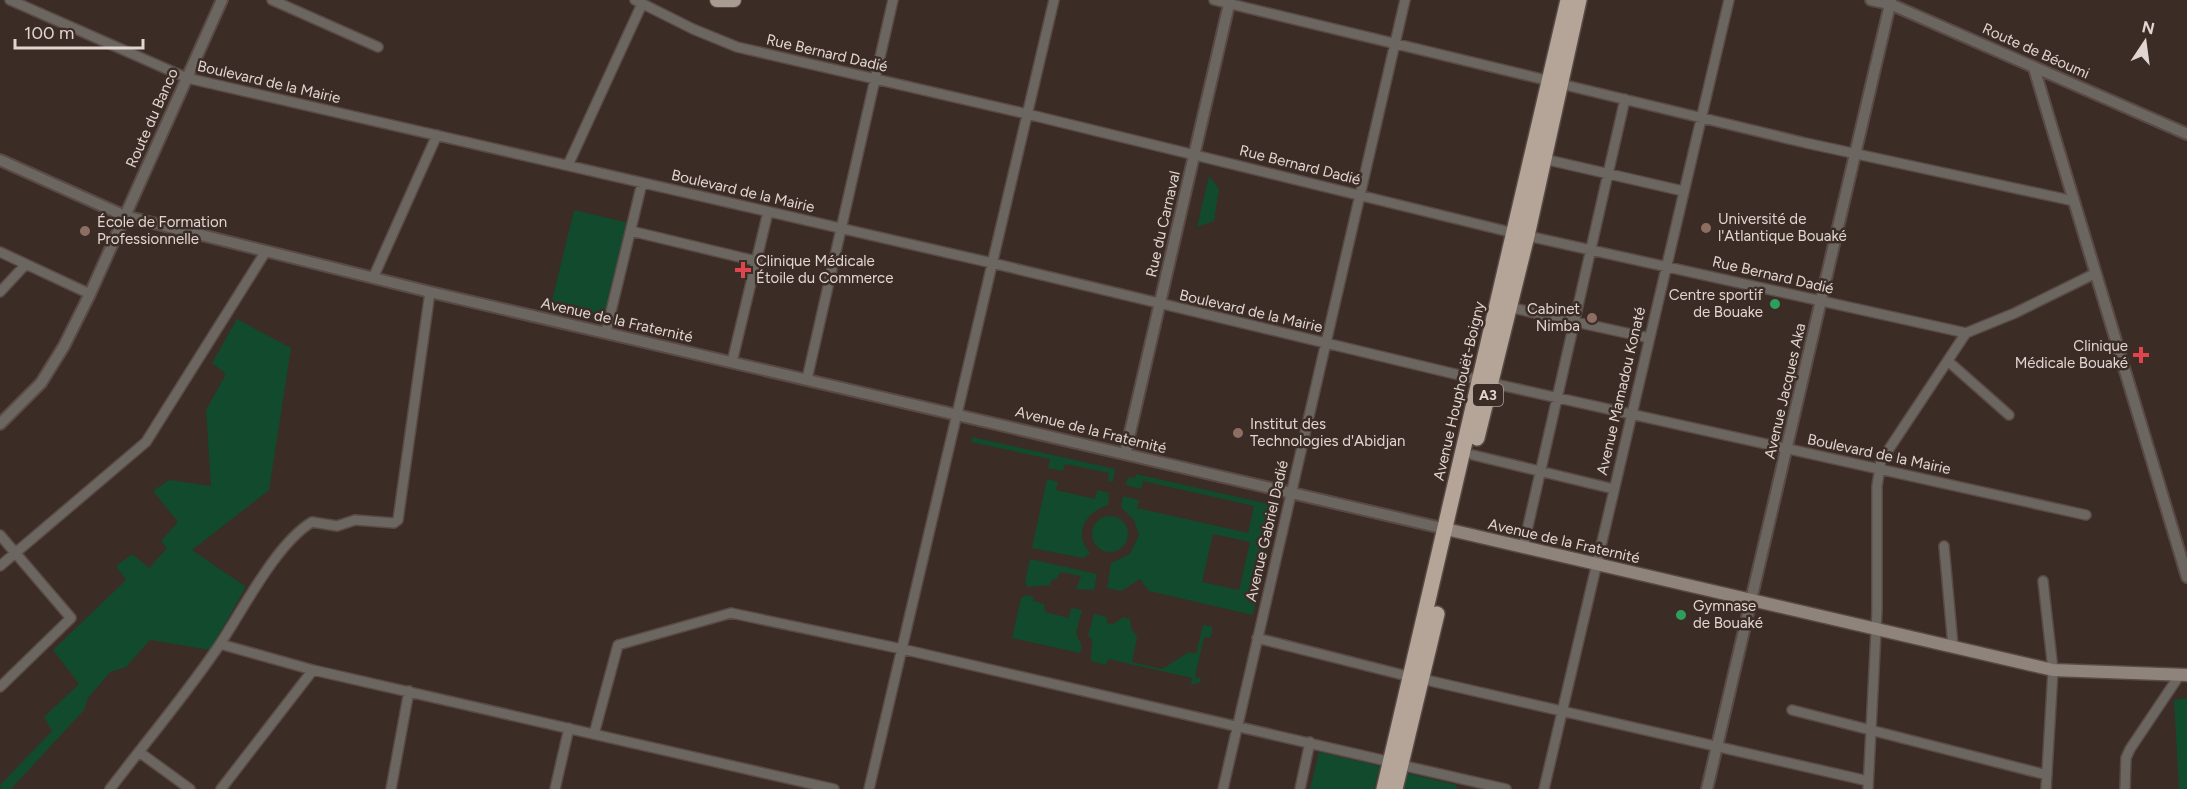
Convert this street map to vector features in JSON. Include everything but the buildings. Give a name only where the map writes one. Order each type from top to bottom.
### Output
[{"type":"highway","name":"Avenue Houphouët-Boigny","points":[[1451,530],[1473,455],[1485,381],[1508,307],[1520,234],[1544,159],[1568,0]]},
{"type":"highway","name":"Avenue Houphouët-Boigny","points":[[1395,789],[1396,764],[1485,381],[1556,83],[1579,0]]},
{"type":"highway","name":"Avenue Houphouët-Boigny","points":[[1384,789],[1396,764]]},
{"type":"main road","points":[[717,0],[734,0]]},
{"type":"main road","name":"Avenue de la Fraternité","points":[[1451,530],[2053,670],[2183,675]]},
{"type":"street","name":"Boulevard de la Mairie","points":[[10,0],[187,78],[992,263],[1630,416],[1879,468],[2086,515]]},
{"type":"street","name":"Route du Banco","points":[[0,424],[41,383],[64,346],[90,294],[222,0]]},
{"type":"street","points":[[272,0],[378,47]]},
{"type":"street","points":[[807,379],[893,0]]},
{"type":"street","points":[[869,789],[1054,0]]},
{"type":"street","points":[[1215,0],[1855,154],[2074,201]]},
{"type":"street","name":"Avenue Gabriel Dadié","points":[[1223,789],[1406,0]]},
{"type":"street","name":"Avenue Mamadou Konaté","points":[[1544,789],[1729,0]]},
{"type":"street","name":"Route de Béoumi","points":[[1871,0],[1891,2],[2034,68],[2187,134]]},
{"type":"street","points":[[568,165],[638,2]]},
{"type":"street","name":"Rue Bernard Dadié","points":[[638,2],[737,47],[1027,114],[1520,234],[1966,333]]},
{"type":"street","name":"Rue du Carnaval","points":[[1125,454],[1230,2]]},
{"type":"street","name":"Avenue Jacques Aka","points":[[1707,789],[1891,2]]},
{"type":"street","points":[[2034,68],[2183,551],[2187,577]]},
{"type":"street","points":[[1523,548],[1555,398],[1625,99]]},
{"type":"street","points":[[373,278],[437,135]]},
{"type":"street","points":[[1544,159],[1683,191]]},
{"type":"street","name":"Avenue de la Fraternité","points":[[0,160],[125,216],[430,292],[1451,530]]},
{"type":"street","points":[[606,332],[642,183]]},
{"type":"street","points":[[732,362],[768,212]]},
{"type":"street","points":[[630,231],[756,261]]},
{"type":"street","points":[[0,566],[146,442],[266,251]]},
{"type":"street","points":[[0,252],[90,294]]},
{"type":"street","points":[[0,292],[26,264]]},
{"type":"street","points":[[1257,638],[1417,678],[1718,746],[1868,785],[1876,628],[1879,468],[1966,333],[2015,313],[2096,273]]},
{"type":"street","points":[[110,789],[220,644],[281,552],[308,524],[337,526],[355,520],[394,523],[398,520],[430,292]]},
{"type":"street","points":[[1508,307],[1649,338]]},
{"type":"street","points":[[1949,362],[2009,415]]},
{"type":"street","points":[[1473,455],[1614,489]]},
{"type":"street","points":[[0,535],[71,618],[0,687]]},
{"type":"street","points":[[1944,546],[1953,646]]},
{"type":"street","points":[[2043,581],[2053,670],[2046,789]]},
{"type":"street","points":[[594,734],[618,645],[726,614],[902,649],[1310,742],[1396,764],[1461,784],[1506,789]]},
{"type":"street","points":[[220,644],[313,670],[834,789]]},
{"type":"street","points":[[221,789],[313,670]]},
{"type":"street","points":[[2124,789],[2130,749],[2183,675]]},
{"type":"street","points":[[391,789],[409,691]]},
{"type":"street","points":[[1792,710],[2047,775]]},
{"type":"street","points":[[555,789],[569,728]]},
{"type":"street","points":[[1300,789],[1310,742]]},
{"type":"street","points":[[139,752],[190,789]]},
{"type":"green space","points":[[1209,176],[1219,189],[1214,221],[1197,227]]},
{"type":"green space","points":[[574,210],[629,223],[604,318],[551,305]]},
{"type":"green space","points":[[237,319],[291,348],[269,490],[192,550],[246,587],[210,650],[150,640],[126,667],[110,672],[88,698],[84,710],[11,789],[1,789],[0,785],[52,731],[44,717],[79,684],[53,650],[126,580],[116,566],[132,554],[149,568],[167,548],[161,541],[178,522],[153,491],[169,480],[211,486],[206,410],[226,374],[212,363]]},
{"type":"green space","points":[[972,437],[1115,469],[1113,482],[1108,481],[1109,473],[1065,464],[1063,471],[1048,468],[1050,459],[971,442]]},
{"type":"green space","points":[[1136,474],[1277,506],[1272,530],[1266,529],[1261,548],[1267,550],[1253,615],[1149,591],[1140,579],[1121,591],[1107,588],[1111,563],[1130,554],[1139,535],[1134,520],[1121,507],[1123,496],[1139,500],[1137,508],[1248,533],[1254,506],[1143,481],[1141,489],[1126,485],[1128,477],[1135,478]],"holes":[[[1213,534],[1250,542],[1239,590],[1202,582]]]},
{"type":"green space","points":[[1047,479],[1058,482],[1056,490],[1095,499],[1097,490],[1109,493],[1108,505],[1093,513],[1084,524],[1082,538],[1090,553],[1083,558],[1032,548]]},
{"type":"green space","points":[[1110,516],[1123,521],[1128,534],[1123,547],[1110,552],[1097,547],[1092,534],[1097,521]]},
{"type":"green space","points":[[1030,559],[1097,574],[1094,590],[1076,589],[1081,576],[1061,572],[1056,580],[1052,579],[1050,585],[1028,587],[1025,582]]},
{"type":"green space","points":[[1026,595],[1034,597],[1033,601],[1044,604],[1045,612],[1069,618],[1071,608],[1082,610],[1076,633],[1082,646],[1080,653],[1012,638],[1021,598]]},
{"type":"green space","points":[[1094,614],[1107,617],[1107,623],[1113,624],[1123,617],[1130,619],[1131,628],[1137,637],[1132,662],[1162,669],[1189,652],[1196,654],[1203,625],[1213,627],[1210,638],[1204,637],[1195,677],[1201,678],[1200,682],[1191,685],[1192,678],[1108,659],[1106,665],[1091,661],[1092,640],[1088,635]]},
{"type":"green space","points":[[2187,698],[2187,789],[2179,789],[2174,700]]},
{"type":"green space","points":[[1319,752],[1380,766],[1374,789],[1310,789]]},
{"type":"green space","points":[[1397,771],[1457,785],[1456,789],[1393,789]]},
{"type":"place","name":"Université de l'Atlantique Bouaké","points":[[1706,228]]},
{"type":"place","name":"École de Formation Professionnelle","points":[[85,231]]},
{"type":"place","name":"Clinique Médicale Étoile du Commerce","points":[[743,270]]},
{"type":"place","name":"Centre sportif de Bouake","points":[[1775,304]]},
{"type":"place","name":"Cabinet Nimba","points":[[1592,318]]},
{"type":"place","name":"Clinique Médicale Bouaké","points":[[2141,355]]},
{"type":"place","name":"Institut des Technologies d'Abidjan","points":[[1238,433]]},
{"type":"place","name":"Gymnase de Bouaké","points":[[1681,615]]}]
